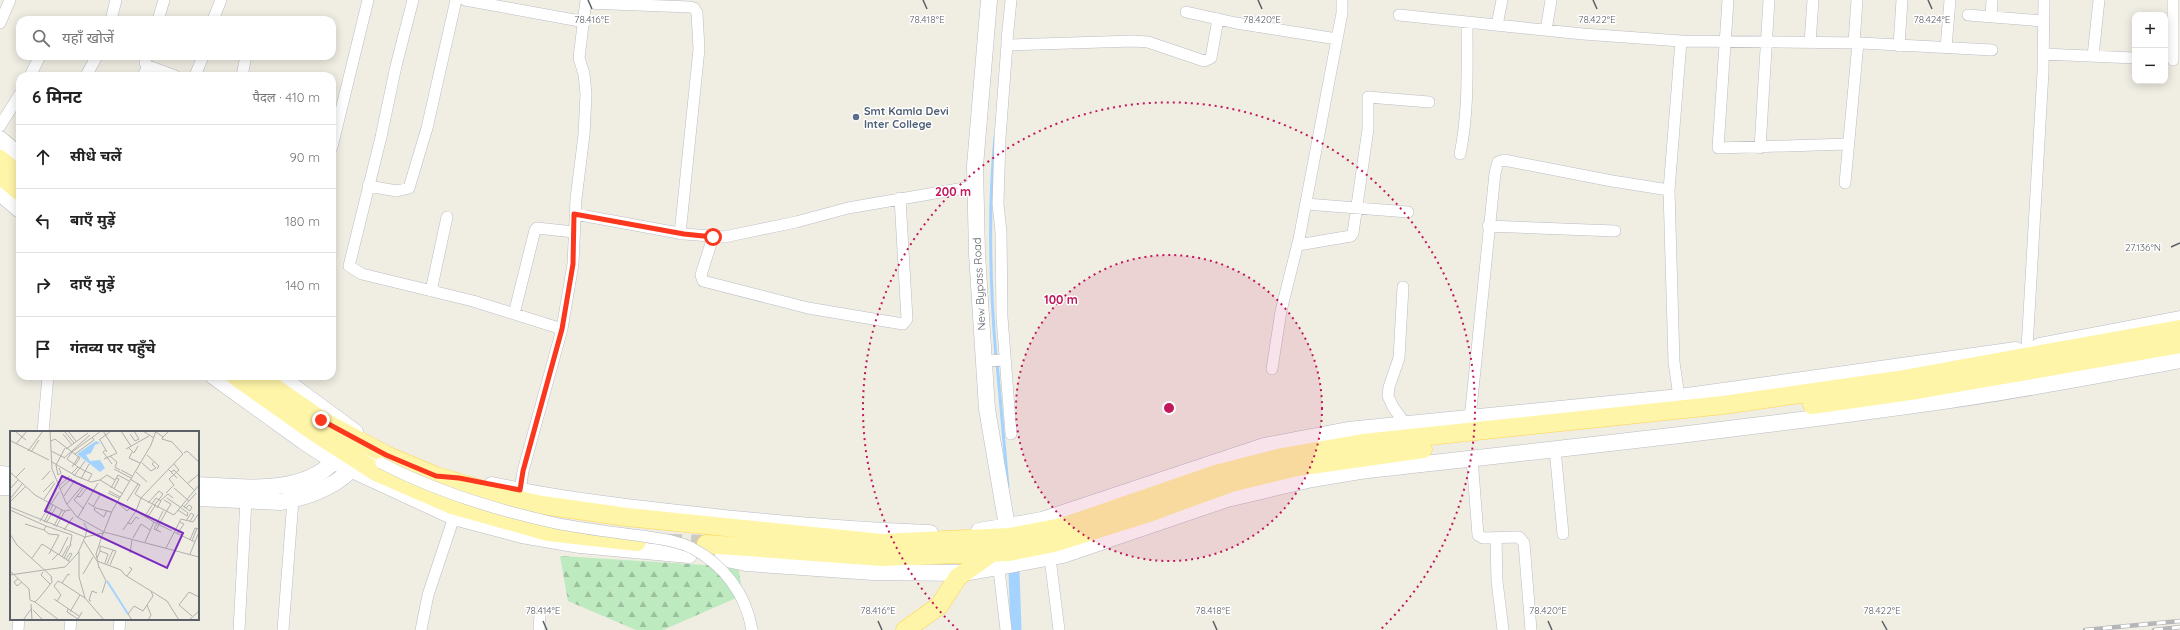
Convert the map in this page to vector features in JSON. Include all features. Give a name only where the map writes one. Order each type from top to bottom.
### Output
[{"type":"main road","name":"New Bypass Road","points":[[989,0],[975,166],[977,254],[996,360],[987,409],[1003,551]]},
{"type":"main road","points":[[0,139],[16,153]]},
{"type":"main road","points":[[0,158],[16,172]]},
{"type":"main road","points":[[0,175],[16,189]]},
{"type":"main road","points":[[0,193],[16,207]]},
{"type":"main road","points":[[1003,551],[1042,520],[1264,446],[1348,430],[1679,397],[2027,348],[2180,318]]},
{"type":"main road","points":[[905,630],[939,606],[954,582],[965,573],[1003,551],[1062,527],[1216,474],[1290,456],[1363,444],[1769,399],[1898,380],[2180,329]]},
{"type":"main road","points":[[706,544],[881,557],[1003,551],[1054,543],[1146,514],[1231,483],[1297,467],[1412,450],[1753,413],[1917,390],[2180,344]]},
{"type":"main road","points":[[219,380],[303,441],[405,465],[436,476],[542,505],[627,517],[882,543],[1003,551],[1050,558],[1227,499],[1312,479],[1360,471],[1698,434],[1952,400],[2054,384],[2180,360]]},
{"type":"main road","points":[[241,380],[454,517],[522,535],[580,545],[689,555]]},
{"type":"main road","points":[[264,380],[321,420],[354,454],[376,472],[452,505],[548,532],[637,542]]},
{"type":"main road","points":[[284,380],[345,424],[354,454]]},
{"type":"main road","points":[[199,498],[246,500],[312,478],[354,454]]},
{"type":"main road","points":[[199,485],[264,494],[281,502],[293,500],[324,488],[354,454]]},
{"type":"main road","points":[[436,476],[459,478],[606,506],[875,532],[940,534],[985,531],[1003,551]]},
{"type":"main road","points":[[722,558],[746,563],[873,572],[965,573]]},
{"type":"street","points":[[0,23],[10,0]]},
{"type":"street","points":[[112,16],[116,0]]},
{"type":"street","points":[[159,16],[164,0]]},
{"type":"street","points":[[215,16],[221,0]]},
{"type":"street","points":[[336,130],[368,0]]},
{"type":"street","points":[[413,0],[349,266],[362,274],[431,291],[562,329]]},
{"type":"street","points":[[368,186],[397,191],[409,188],[427,128],[456,0]]},
{"type":"street","points":[[465,0],[584,22]]},
{"type":"street","points":[[1011,0],[1000,138],[996,360],[1011,434]]},
{"type":"street","points":[[1272,369],[1281,311],[1298,245],[1306,204],[1342,13],[1342,0]]},
{"type":"street","points":[[1497,25],[1502,0]]},
{"type":"street","points":[[1546,30],[1551,0]]},
{"type":"street","points":[[1728,0],[1717,146],[1721,149],[1848,144]]},
{"type":"street","points":[[1760,148],[1769,0]]},
{"type":"street","points":[[1810,43],[1813,0]]},
{"type":"street","points":[[1845,183],[1856,43],[1857,0]]},
{"type":"street","points":[[1899,46],[1902,0]]},
{"type":"street","points":[[1946,48],[1950,0]]},
{"type":"street","points":[[1991,17],[1992,0]]},
{"type":"street","points":[[2027,348],[2043,54],[2044,0]]},
{"type":"street","points":[[2093,56],[2099,0]]},
{"type":"street","points":[[2173,0],[2173,60]]},
{"type":"street","points":[[520,490],[523,471],[562,329],[573,264],[574,214],[584,135],[586,94],[584,74],[579,58],[586,2],[690,7],[694,8],[697,13],[699,49],[680,234]]},
{"type":"street","points":[[1186,12],[1218,19],[1337,39]]},
{"type":"street","points":[[1399,15],[1546,30],[1681,41],[1856,43],[1992,50]]},
{"type":"street","points":[[1968,15],[2043,21]]},
{"type":"street","points":[[1007,44],[1132,41],[1148,42],[1204,61],[1211,58],[1218,19]]},
{"type":"street","points":[[1460,154],[1463,138],[1467,81],[1467,22]]},
{"type":"street","points":[[1679,397],[1674,362],[1669,190],[1681,41]]},
{"type":"street","points":[[2043,54],[2132,58]]},
{"type":"street","points":[[32,72],[38,60]]},
{"type":"street","points":[[88,72],[95,60]]},
{"type":"street","points":[[197,72],[202,60]]},
{"type":"street","points":[[243,72],[245,60]]},
{"type":"street","points":[[144,72],[147,61],[168,72]]},
{"type":"street","points":[[1298,245],[1351,236],[1353,232],[1368,129],[1368,97],[1429,102]]},
{"type":"street","points":[[0,126],[16,100]]},
{"type":"street","points":[[1470,419],[1488,226],[1496,164],[1501,160],[1612,182],[1669,190]]},
{"type":"street","points":[[574,214],[680,234],[724,237],[788,224],[848,208],[976,186]]},
{"type":"street","points":[[713,237],[701,276],[703,281],[808,308],[902,324],[908,319],[900,198]]},
{"type":"street","points":[[1306,204],[1408,212]]},
{"type":"street","points":[[431,291],[447,217]]},
{"type":"street","points":[[1488,226],[1615,231]]},
{"type":"street","points":[[514,314],[535,230],[537,228],[574,232]]},
{"type":"street","points":[[1402,287],[1399,358],[1389,387],[1388,396],[1393,407],[1406,424]]},
{"type":"street","points":[[43,431],[48,380]]},
{"type":"street","points":[[1555,449],[1563,534]]},
{"type":"street","points":[[354,454],[381,463],[402,474],[484,504],[555,523],[678,542],[716,563],[733,582],[744,600],[752,630]]},
{"type":"street","points":[[1472,458],[1476,530],[1480,538],[1519,538],[1524,543],[1531,630]]},
{"type":"street","points":[[239,630],[246,500]]},
{"type":"street","points":[[283,630],[293,500]]},
{"type":"street","points":[[421,630],[428,595],[454,517]]},
{"type":"street","points":[[1496,538],[1497,581],[1503,630]]},
{"type":"street","points":[[1003,551],[1006,630]]},
{"type":"street","points":[[1050,558],[1059,630]]},
{"type":"street","points":[[539,630],[540,614]]},
{"type":"street","points":[[18,630],[19,620]]},
{"type":"street","points":[[70,630],[71,620]]},
{"type":"street","points":[[119,630],[120,620]]},
{"type":"green space","points":[[560,556],[738,567],[743,595],[663,630],[636,630],[568,601]]},
{"type":"waterway","points":[[995,137],[991,192],[991,247],[992,303],[996,357]]},
{"type":"waterway","points":[[997,363],[1008,487]]},
{"type":"waterway","points":[[1014,571],[1016,630]]},
{"type":"tunnel","points":[[637,542],[706,544]]},
{"type":"railway","points":[[2085,630],[2180,621]]},
{"type":"railway","points":[[2154,630],[2180,627]]},
{"type":"place","name":"Smt Kamla Devi Inter College","points":[[856,117]]},
{"type":"route","points":[[321,420],[405,465],[436,476],[459,478],[520,490],[523,471],[551,364],[562,329],[573,264],[574,214],[684,234],[713,237]]}]
